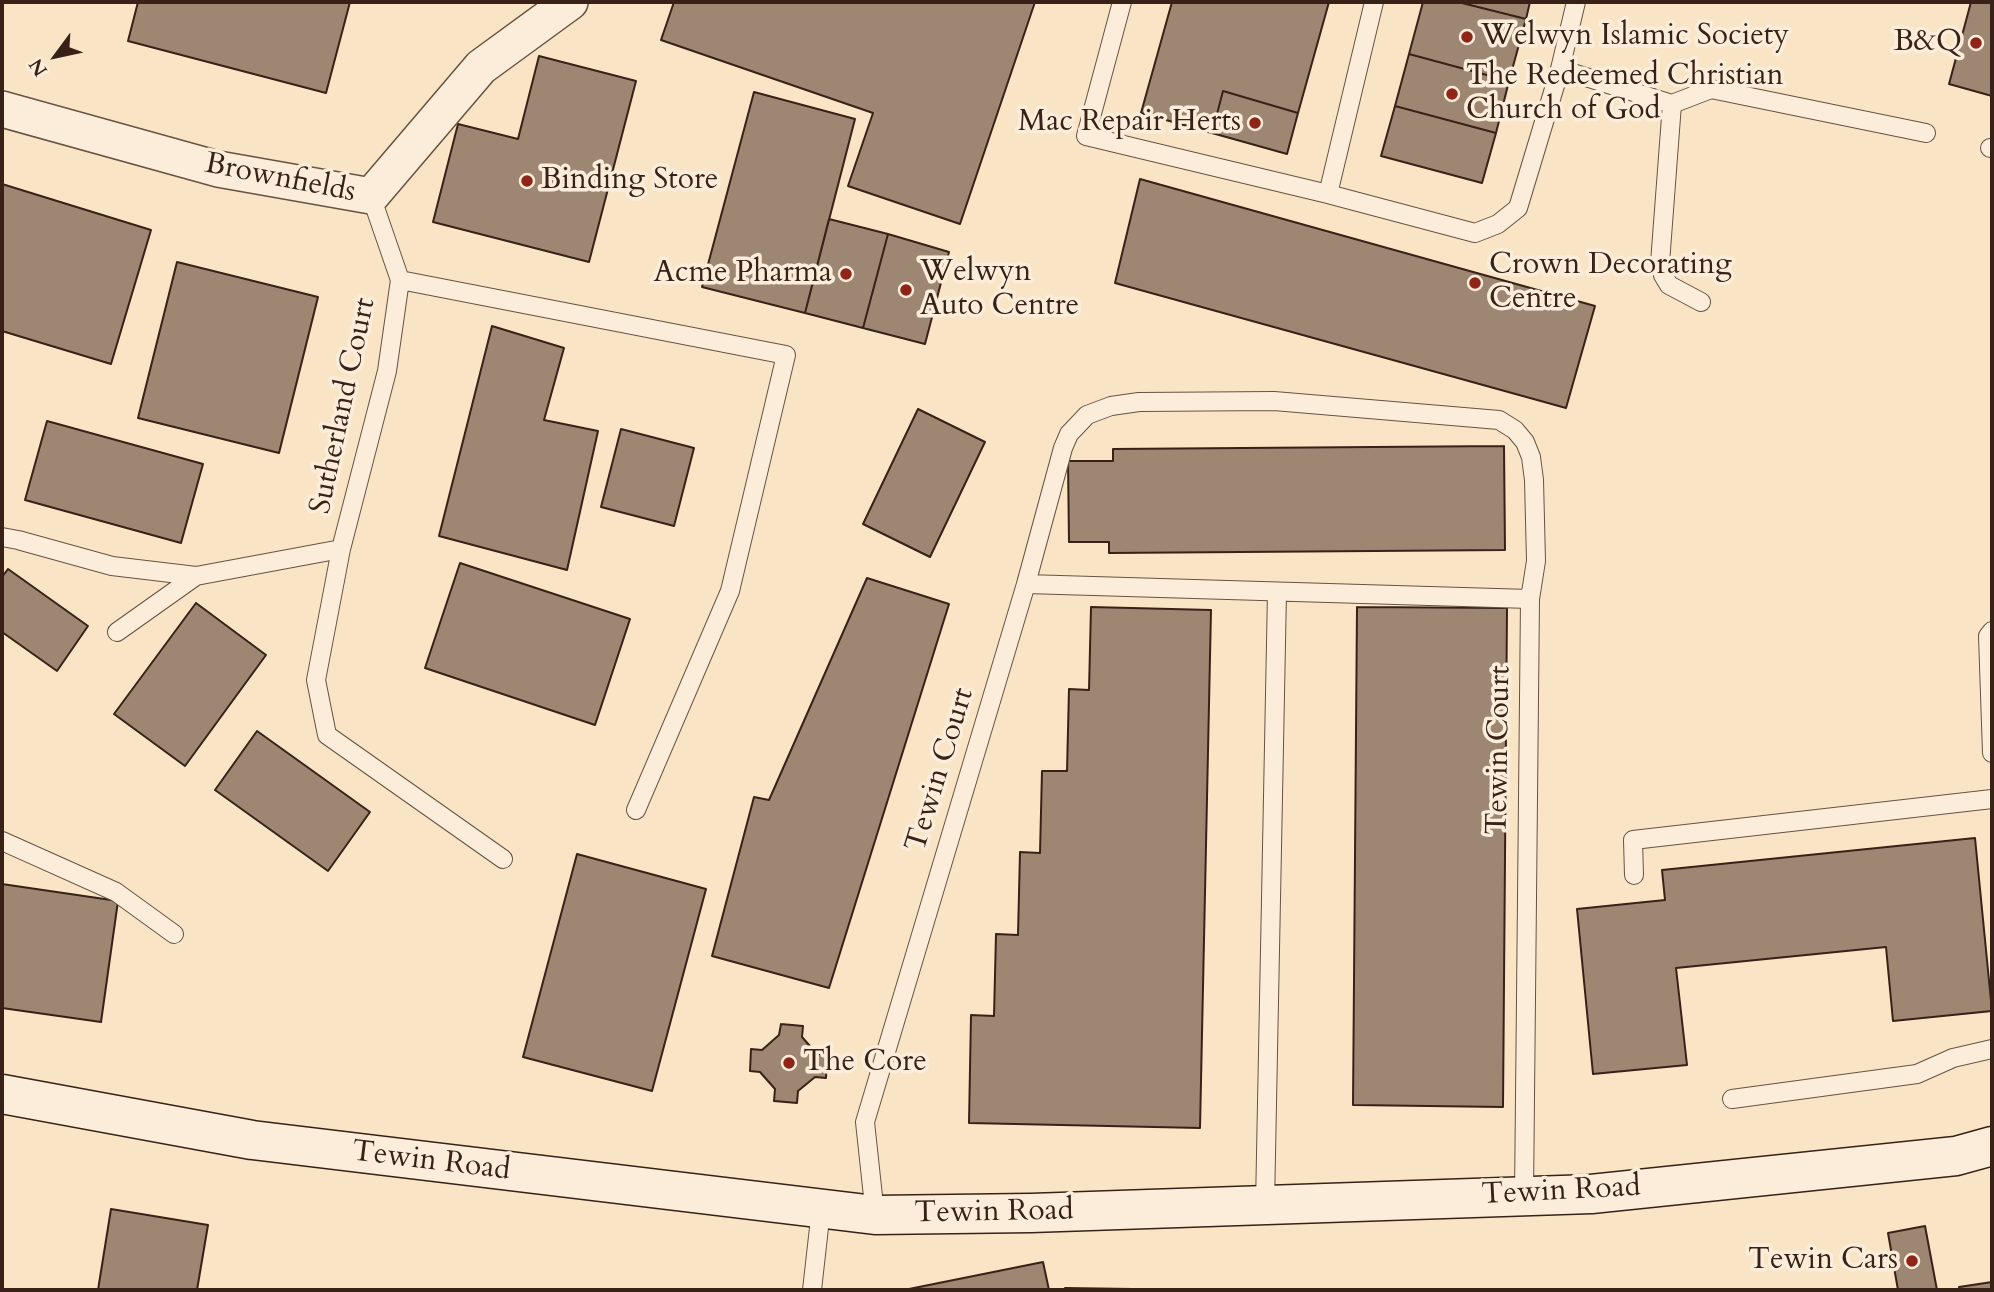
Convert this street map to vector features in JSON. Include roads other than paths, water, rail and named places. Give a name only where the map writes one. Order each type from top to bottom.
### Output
[{"type":"street","name":"Brownfields","points":[[2,109],[218,169],[371,196],[481,67],[570,2]]},
{"type":"street","name":"Tewin Road","points":[[2,1094],[252,1140],[875,1215],[1591,1194],[1956,1156],[1992,1146]]},
{"type":"lane","points":[[1122,2],[1086,136],[1328,194],[1475,233],[1498,224],[1518,208],[1560,69],[1576,2]]},
{"type":"lane","points":[[1328,194],[1374,2]]},
{"type":"lane","points":[[1560,69],[1672,104],[1711,89],[1926,133]]},
{"type":"lane","points":[[1672,104],[1660,263],[1669,285],[1701,302]]},
{"type":"lane","name":"Sutherland Court","points":[[371,196],[400,280],[387,371],[341,549],[316,680],[327,735],[503,859]]},
{"type":"lane","points":[[400,280],[786,355],[730,591],[636,810]]},
{"type":"lane","name":"Tewin Court","points":[[875,1215],[865,1122],[1026,584],[1063,448],[1069,434],[1087,415],[1111,406],[1139,402],[1274,401],[1499,420],[1515,430],[1525,442],[1531,457],[1534,480],[1536,561],[1530,599],[1524,1196]]},
{"type":"lane","points":[[2,537],[112,566],[196,576]]},
{"type":"lane","name":"Sutherland Court","points":[[117,632],[196,576],[341,549]]},
{"type":"lane","points":[[1026,584],[1530,599]]},
{"type":"lane","points":[[1265,1205],[1277,592]]},
{"type":"lane","points":[[1992,631],[1988,636],[1992,753]]},
{"type":"lane","points":[[1634,875],[1633,840],[1992,799]]},
{"type":"lane","points":[[2,841],[116,892],[174,934]]},
{"type":"lane","points":[[1732,1099],[1917,1074],[1953,1058],[1992,1049]]},
{"type":"lane","points":[[812,1290],[821,1210]]},
{"type":"place","name":"Welwyn Islamic Society","points":[[1467,37]]},
{"type":"place","name":"B&Q","points":[[1976,43]]},
{"type":"place","name":"The Redeemed Christian Church of God","points":[[1452,94]]},
{"type":"place","name":"Mac Repair Herts","points":[[1255,123]]},
{"type":"place","name":"Binding Store","points":[[527,181]]},
{"type":"place","name":"Acme Pharma","points":[[846,274]]},
{"type":"place","name":"Crown Decorating Centre","points":[[1475,283]]},
{"type":"place","name":"Welwyn Auto Centre","points":[[906,290]]},
{"type":"place","name":"The Core","points":[[789,1063]]},
{"type":"place","name":"Tewin Cars","points":[[1912,1261]]}]
